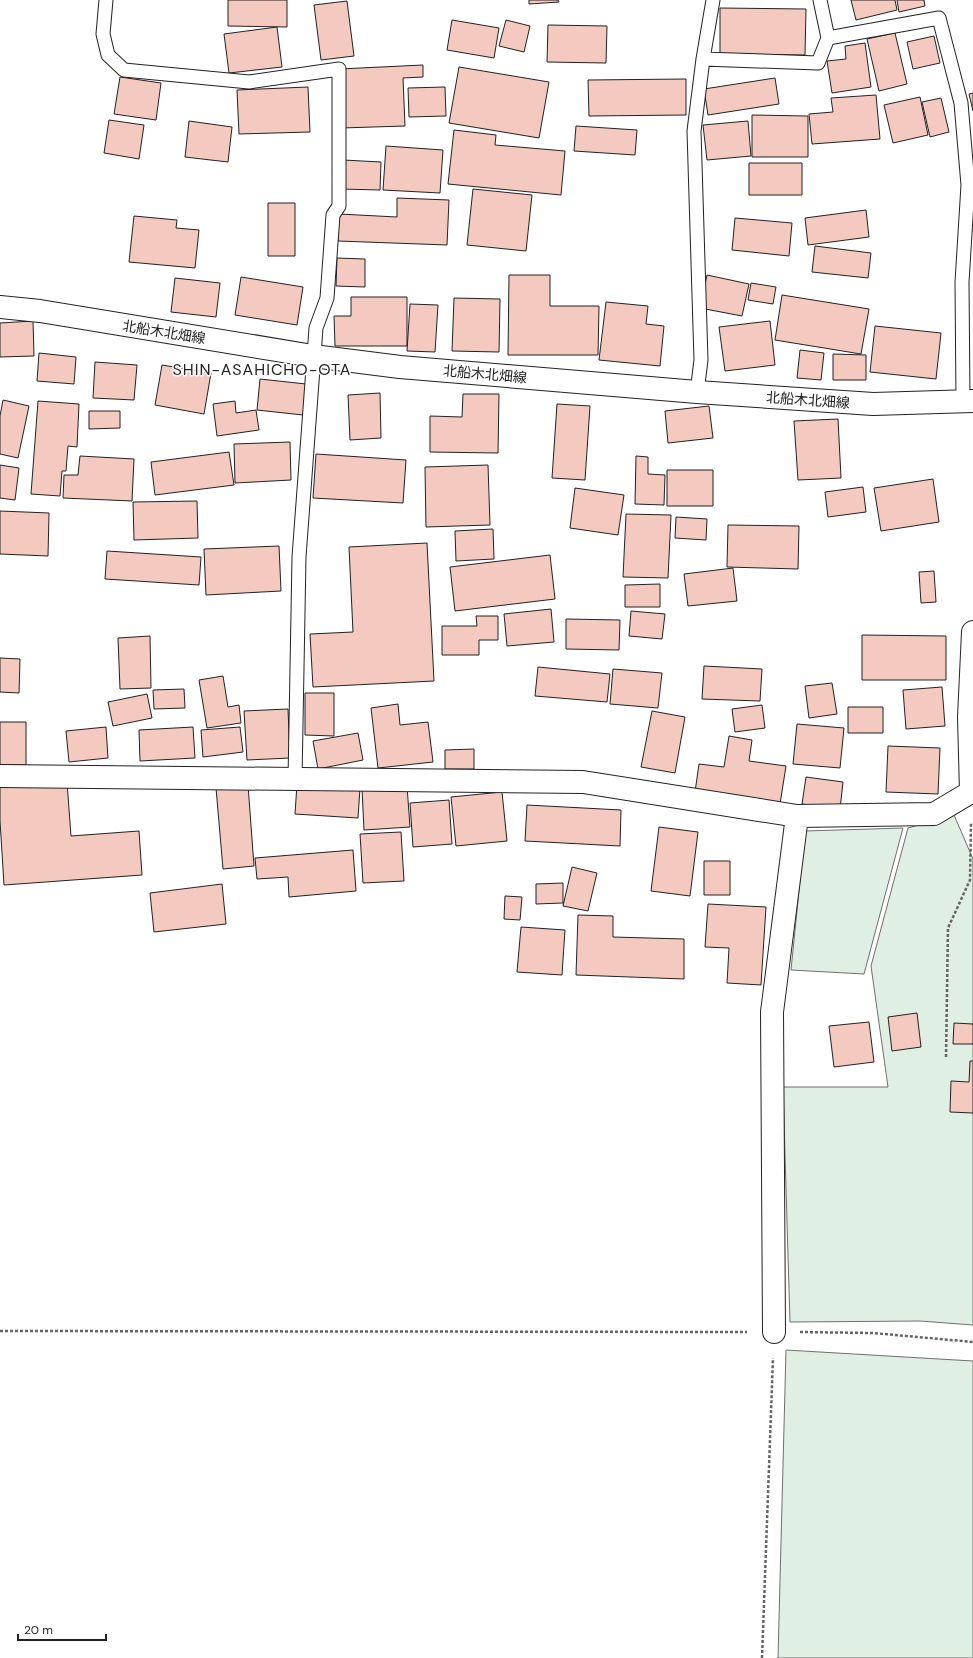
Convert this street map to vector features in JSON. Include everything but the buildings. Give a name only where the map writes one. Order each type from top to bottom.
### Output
[{"type":"street","name":"北船木北畑線","points":[[0,307],[40,311],[313,356],[400,367],[697,392],[873,404],[968,401]]},
{"type":"street","points":[[0,776],[583,782],[797,816],[934,814],[972,792],[969,717],[973,632]]},
{"type":"street","points":[[774,1332],[772,1012],[797,816]]},
{"type":"lane","points":[[106,0],[103,34],[108,55],[124,70],[249,82],[339,69],[339,206],[333,215],[327,298],[316,328],[298,557],[295,780]]},
{"type":"lane","points":[[697,392],[701,360],[694,131],[703,59],[713,0]]},
{"type":"lane","points":[[703,59],[818,63],[828,38],[820,0]]},
{"type":"lane","points":[[828,38],[940,18],[960,103],[968,185],[962,282],[968,401]]},
{"type":"path","points":[[946,1058],[948,928],[970,880],[972,792]]},
{"type":"path","points":[[0,1332],[873,1333],[973,1342]]},
{"type":"path","points":[[762,1658],[774,1332]]},
{"type":"green space","points":[[954,815],[973,859],[973,1325],[920,1321],[790,1322],[783,1087],[888,1087],[871,966],[908,828]]},
{"type":"green space","points":[[903,828],[864,974],[791,970],[805,831]]},
{"type":"green space","points":[[786,1350],[973,1361],[973,1658],[778,1658]]},
{"type":"district","name":"SHIN-ASAHICHO-OTA","points":[[262,369]]}]
